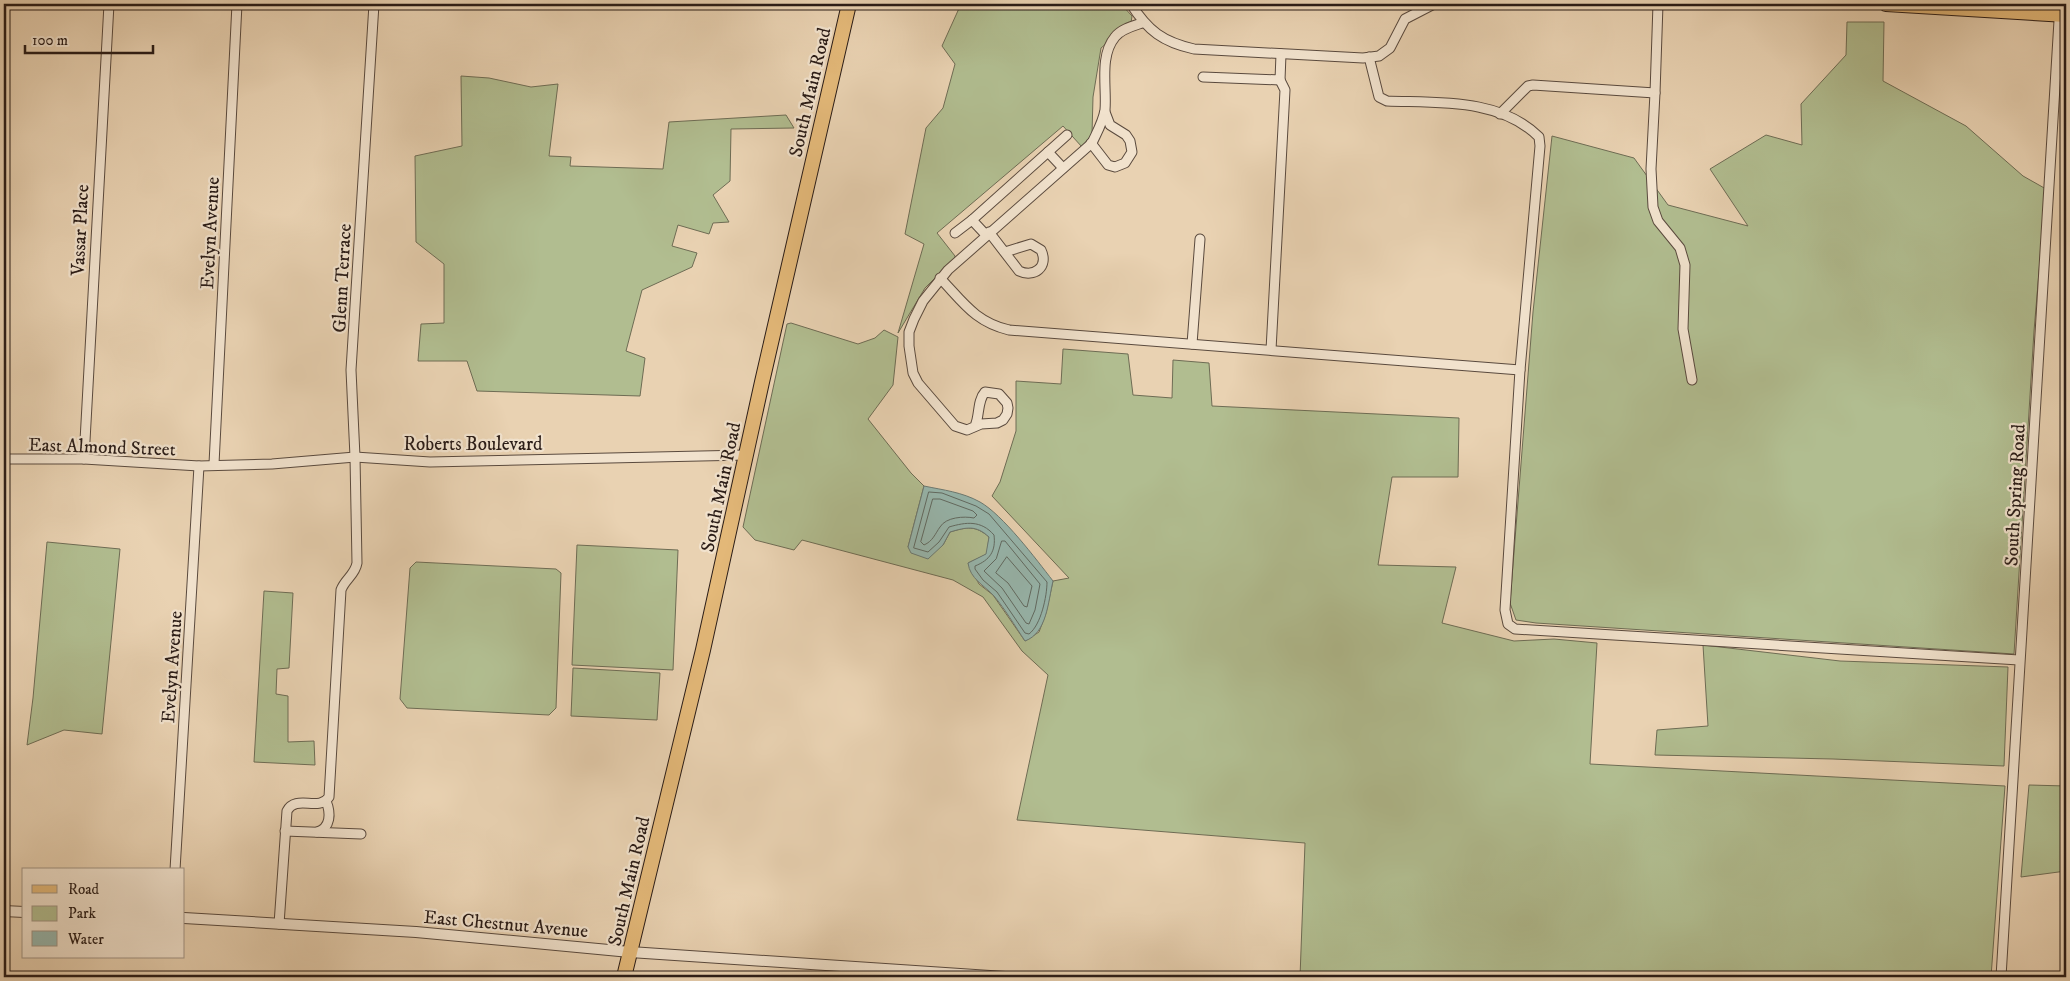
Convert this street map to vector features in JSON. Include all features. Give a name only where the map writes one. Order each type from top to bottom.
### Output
[{"type":"main road","name":"South Main Road","points":[[624,977],[704,642],[849,4]]},
{"type":"main road","points":[[1886,4],[2062,11]]},
{"type":"street","name":"Vassar Place","points":[[84,459],[109,4]]},
{"type":"street","name":"Evelyn Avenue","points":[[214,464],[237,4]]},
{"type":"street","name":"Glenn Terrace","points":[[316,832],[324,830],[328,823],[326,801],[329,797],[330,783],[341,590],[354,574],[357,554],[351,370],[374,4]]},
{"type":"street","points":[[1131,4],[1142,22],[1157,34],[1174,44],[1194,49],[1369,57],[1379,56],[1390,48],[1395,41],[1401,23],[1405,19],[1434,4]]},
{"type":"street","points":[[1658,4],[1651,169],[1653,208],[1658,221],[1680,248],[1685,265],[1683,329],[1692,380]]},
{"type":"street","name":"South Spring Road","points":[[2000,977],[2062,11]]},
{"type":"street","points":[[975,426],[967,430],[955,426],[918,383],[910,360],[910,332],[923,301],[940,278],[987,233],[1091,143],[1102,122],[1105,111],[1106,58],[1109,47],[1122,30],[1142,22]]},
{"type":"street","points":[[1271,350],[1285,90],[1280,80],[1281,54]]},
{"type":"street","points":[[1369,57],[1379,97],[1387,101],[1466,104],[1500,114],[1531,129],[1540,137],[1520,370],[1505,610],[1508,624],[1515,628],[2019,660]]},
{"type":"street","points":[[1203,77],[1280,80]]},
{"type":"street","points":[[1500,114],[1528,86],[1533,85],[1654,93]]},
{"type":"street","points":[[1091,143],[1108,165],[1115,167],[1125,163],[1132,152],[1130,141],[1126,135],[1110,125],[1105,111]]},
{"type":"street","points":[[955,233],[1067,135]]},
{"type":"street","points":[[1048,152],[1063,168]]},
{"type":"street","points":[[972,220],[1005,252]]},
{"type":"street","points":[[1192,344],[1200,239]]},
{"type":"street","points":[[940,278],[979,319],[998,328],[1026,332],[1520,370]]},
{"type":"street","name":"Roberts Boulevard","points":[[199,466],[214,464],[272,464],[355,457],[430,462],[746,455]]},
{"type":"street","name":"East Almond Street","points":[[4,459],[84,459],[199,466]]},
{"type":"street","name":"Evelyn Avenue","points":[[175,868],[199,466]]},
{"type":"street","points":[[279,924],[287,811],[291,805],[296,803],[321,803],[326,801]]},
{"type":"street","points":[[285,831],[361,834]]},
{"type":"street","points":[[4,911],[22,912]]},
{"type":"street","name":"East Chestnut Avenue","points":[[185,918],[416,932],[630,952],[1005,977]]},
{"type":"green space","points":[[961,4],[1121,4],[1132,16],[1131,23],[1101,48],[1093,97],[1092,134],[1082,147],[1063,126],[937,233],[955,258],[925,288],[898,333],[924,244],[905,234],[926,128],[943,108],[955,64],[942,46]]},
{"type":"green space","points":[[1847,22],[1884,22],[1883,81],[1966,126],[2023,176],[2046,189],[2034,331],[2014,654],[1536,623],[1516,620],[1510,603],[1533,312],[1552,136],[1634,158],[1668,205],[1748,226],[1710,169],[1766,135],[1802,145],[1801,104],[1846,55]]},
{"type":"green space","points":[[461,76],[489,78],[531,87],[558,84],[549,156],[571,157],[570,166],[663,169],[669,122],[786,115],[794,128],[731,129],[730,181],[713,195],[729,222],[713,223],[709,234],[678,225],[672,246],[697,253],[692,267],[642,290],[626,351],[645,358],[640,396],[477,391],[467,361],[418,361],[421,324],[444,323],[444,264],[416,242],[415,156],[462,146]]},
{"type":"green space","points":[[791,323],[858,344],[875,338],[884,330],[898,337],[893,385],[868,419],[911,473],[924,486],[908,547],[943,545],[950,532],[966,528],[979,530],[989,537],[987,554],[968,563],[979,584],[993,595],[1025,641],[1039,632],[1046,613],[1053,581],[1069,578],[992,496],[1000,482],[1016,431],[1016,381],[1061,384],[1063,349],[1128,354],[1133,395],[1172,398],[1173,360],[1209,363],[1212,406],[1459,418],[1458,477],[1392,477],[1378,565],[1456,567],[1442,623],[1514,641],[1554,639],[1597,643],[1590,764],[2005,786],[1991,977],[1300,977],[1305,843],[1017,820],[1048,675],[1022,651],[983,597],[953,580],[802,540],[794,550],[755,540],[743,527],[787,324]]},
{"type":"green space","points":[[47,542],[120,549],[102,734],[64,730],[27,745],[33,698]]},
{"type":"green space","points":[[577,545],[678,550],[673,670],[572,665]]},
{"type":"green space","points":[[416,562],[556,569],[561,573],[556,708],[549,715],[407,708],[400,699],[410,568]]},
{"type":"green space","points":[[264,591],[293,593],[289,668],[277,669],[276,694],[288,696],[288,742],[314,741],[315,765],[254,762]]},
{"type":"green space","points":[[1703,645],[1840,661],[2008,667],[2004,766],[1833,759],[1655,755],[1657,730],[1708,726]]},
{"type":"green space","points":[[573,668],[660,673],[657,720],[571,716]]},
{"type":"green space","points":[[2029,785],[2066,786],[2066,871],[2021,877]]},
{"type":"water","points":[[924,486],[966,496],[989,508],[1019,538],[1053,581],[1048,607],[1042,624],[1032,637],[1025,641],[998,601],[969,569],[968,563],[986,554],[989,537],[980,530],[971,528],[950,532],[943,545],[928,559],[911,553],[908,547]]}]
